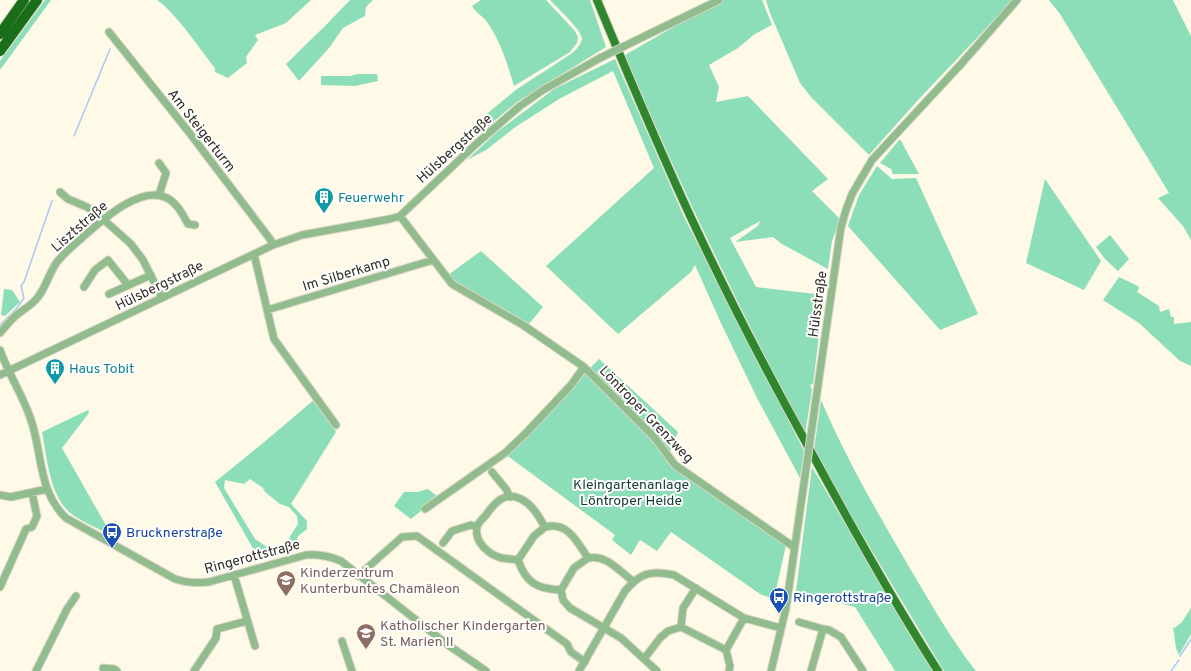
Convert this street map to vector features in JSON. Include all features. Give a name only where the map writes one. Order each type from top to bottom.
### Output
[{"type":"highway","points":[[0,34],[24,0]]},
{"type":"highway","points":[[0,51],[37,0]]},
{"type":"main road","points":[[597,0],[643,111],[693,223],[759,357],[842,510],[938,671]]},
{"type":"street","name":"Hülsbergstraße","points":[[0,375],[273,245],[302,235],[400,216],[475,145],[520,106],[544,90],[600,58],[719,0]]},
{"type":"street","name":"Hülsstraße","points":[[771,671],[786,608],[816,399],[842,227],[846,210],[852,194],[872,160],[962,63],[1017,0]]},
{"type":"street","name":"Am Steigerturm","points":[[109,32],[188,131],[273,245]]},
{"type":"street","points":[[160,163],[166,173],[159,195],[167,197],[175,204],[188,224],[196,225]]},
{"type":"street","points":[[60,192],[68,199],[87,207],[131,244],[151,275],[162,298]]},
{"type":"street","name":"Lisztstraße","points":[[0,332],[10,321],[28,308],[38,297],[57,262],[66,252],[103,219],[137,198],[159,195]]},
{"type":"street","name":"Löntroper Grenzweg","points":[[400,216],[452,284],[523,325],[584,367],[655,438],[675,465],[794,547]]},
{"type":"street","points":[[254,254],[274,339],[336,425]]},
{"type":"street","points":[[84,286],[95,270],[108,260],[128,285]]},
{"type":"street","name":"Im Silberkamp","points":[[267,310],[433,260]]},
{"type":"street","points":[[109,294],[151,275]]},
{"type":"street","points":[[0,350],[9,371]]},
{"type":"street","points":[[425,509],[449,491],[488,466],[509,449],[571,385],[584,367]]},
{"type":"street","name":"Ringerottstraße","points":[[9,371],[31,419],[47,489],[52,501],[66,518],[175,579],[186,582],[209,582],[306,555],[319,554],[330,556],[340,562],[448,646],[486,671]]},
{"type":"street","points":[[492,472],[506,489],[510,497]]},
{"type":"street","points":[[0,495],[11,497],[47,489]]},
{"type":"street","points":[[0,587],[26,529],[32,527],[37,516],[32,493]]},
{"type":"street","points":[[518,560],[500,558],[487,551],[481,545],[478,538],[477,527],[494,503],[503,497],[520,498],[528,503],[545,527]]},
{"type":"street","points":[[443,542],[452,531],[471,525],[477,527]]},
{"type":"street","points":[[518,560],[534,536],[545,527],[552,525],[565,529],[573,536],[588,558]]},
{"type":"street","points":[[358,576],[402,537],[417,536],[567,644],[571,652],[585,662]]},
{"type":"street","points":[[632,581],[606,560],[597,557],[588,558],[574,568],[561,590],[563,600],[570,608],[621,638],[657,671]]},
{"type":"street","points":[[518,560],[527,578],[542,588],[561,590]]},
{"type":"street","points":[[580,671],[624,591],[632,581],[653,572],[662,572],[674,575],[744,618],[781,628]]},
{"type":"street","points":[[234,575],[255,646]]},
{"type":"street","points":[[681,627],[683,608],[696,588]]},
{"type":"street","points":[[36,671],[67,609],[76,596]]},
{"type":"street","points":[[729,671],[730,666],[726,650],[744,618]]},
{"type":"street","points":[[194,671],[216,638],[217,629],[247,621]]},
{"type":"street","points":[[799,622],[828,630],[841,637],[863,671]]},
{"type":"street","points":[[644,659],[660,638],[668,631],[681,627],[726,650]]},
{"type":"street","points":[[811,671],[823,629]]},
{"type":"street","points":[[342,641],[352,671]]},
{"type":"street","points":[[103,668],[114,669],[117,671]]},
{"type":"green space","points":[[45,0],[51,0],[0,70],[0,61]]},
{"type":"green space","points":[[157,0],[311,0],[286,23],[255,35],[258,40],[246,57],[247,63],[228,78],[215,72],[215,68],[188,32],[165,6]]},
{"type":"green space","points":[[350,0],[373,0],[366,7],[365,16],[343,28],[329,48],[299,81],[286,64]]},
{"type":"green space","points":[[481,0],[546,0],[575,31],[578,37],[577,43],[570,52],[514,86],[496,37],[485,20],[475,11],[472,6]]},
{"type":"green space","points":[[550,0],[590,0],[606,47],[517,102],[474,138],[472,137],[471,133],[473,126],[483,117],[517,89],[571,54],[576,50],[580,43],[582,39],[578,30]]},
{"type":"green space","points":[[720,0],[762,0],[772,25],[755,34],[738,48],[709,65],[719,87],[716,102],[748,96],[828,179],[812,191],[840,219],[832,241],[828,269],[782,244],[773,237],[735,242],[758,226],[760,221],[730,238],[756,287],[824,295],[813,384],[810,385],[812,390],[805,434],[757,341],[711,246],[625,55]]},
{"type":"green space","points":[[766,0],[1013,0],[919,99],[869,155],[811,97],[800,83],[770,13]]},
{"type":"green space","points":[[1049,0],[1173,0],[1191,36],[1191,240],[1183,226],[1158,198],[1169,193],[1060,14]]},
{"type":"green space","points":[[615,59],[684,217],[804,451],[800,478],[757,398],[695,265],[691,272],[618,334],[546,266],[654,168],[613,71],[559,99],[514,128],[486,150],[467,160],[497,132],[554,89]]},
{"type":"green space","points":[[357,74],[377,74],[378,81],[355,86],[321,85],[321,76],[351,76]]},
{"type":"green space","points":[[900,139],[919,174],[893,174],[891,169],[880,163]]},
{"type":"green space","points":[[877,166],[892,179],[916,178],[978,314],[940,330],[848,226],[859,195]]},
{"type":"green space","points":[[1045,179],[1101,261],[1084,290],[1026,263]]},
{"type":"green space","points":[[1110,235],[1129,259],[1118,271],[1105,259],[1096,247]]},
{"type":"green space","points":[[481,251],[543,307],[528,325],[453,280],[448,275]]},
{"type":"green space","points":[[1119,277],[1138,286],[1139,288],[1137,292],[1159,306],[1160,312],[1169,309],[1171,317],[1174,317],[1174,324],[1191,322],[1191,366],[1180,361],[1139,323],[1103,300]]},
{"type":"green space","points":[[4,289],[12,290],[20,302],[5,316],[1,315]]},
{"type":"green space","name":"Kleingartenanlage Löntroper Heide","points":[[599,359],[678,432],[669,454],[677,464],[786,545],[774,599],[760,594],[671,532],[657,551],[640,540],[631,555],[612,540],[615,535],[505,454],[567,394]]},
{"type":"green space","points":[[315,399],[336,432],[291,504],[307,521],[307,529],[298,536],[296,544],[289,538],[298,524],[297,516],[289,507],[280,504],[265,492],[263,488],[250,479],[244,484],[225,480],[224,488],[255,539],[279,555],[263,559],[254,550],[215,482]]},
{"type":"green space","points":[[821,400],[865,490],[944,625],[959,649],[976,671],[944,671],[854,521],[814,450]]},
{"type":"green space","points":[[88,410],[89,413],[62,448],[112,536],[84,522],[69,512],[57,495],[47,463],[42,432]]},
{"type":"green space","points":[[812,467],[911,637],[933,671],[895,671],[855,607],[796,591]]},
{"type":"green space","points":[[428,489],[438,497],[411,519],[394,506],[404,492],[418,492]]},
{"type":"green space","points":[[1191,608],[1191,634],[1179,655],[1176,648],[1173,627],[1175,628],[1182,622]]},
{"type":"waterway","points":[[74,136],[110,49]]},
{"type":"waterway","points":[[0,325],[16,309],[24,298],[21,286],[24,282],[52,201]]},
{"type":"waterway","points":[[1180,656],[1191,639]]},
{"type":"waterway","points":[[1171,671],[1179,660]]},
{"type":"place","name":"Feuerwehr","points":[[324,214]]},
{"type":"place","name":"Haus Tobit","points":[[55,385]]},
{"type":"place","name":"Brucknerstraße","points":[[112,549]]},
{"type":"place","name":"Kinderzentrum Kunterbuntes Chamäleon","points":[[286,597]]},
{"type":"place","name":"Ringerottstraße","points":[[779,614]]},
{"type":"place","name":"Katholischer Kindergarten St. Marien II","points":[[366,650]]}]
